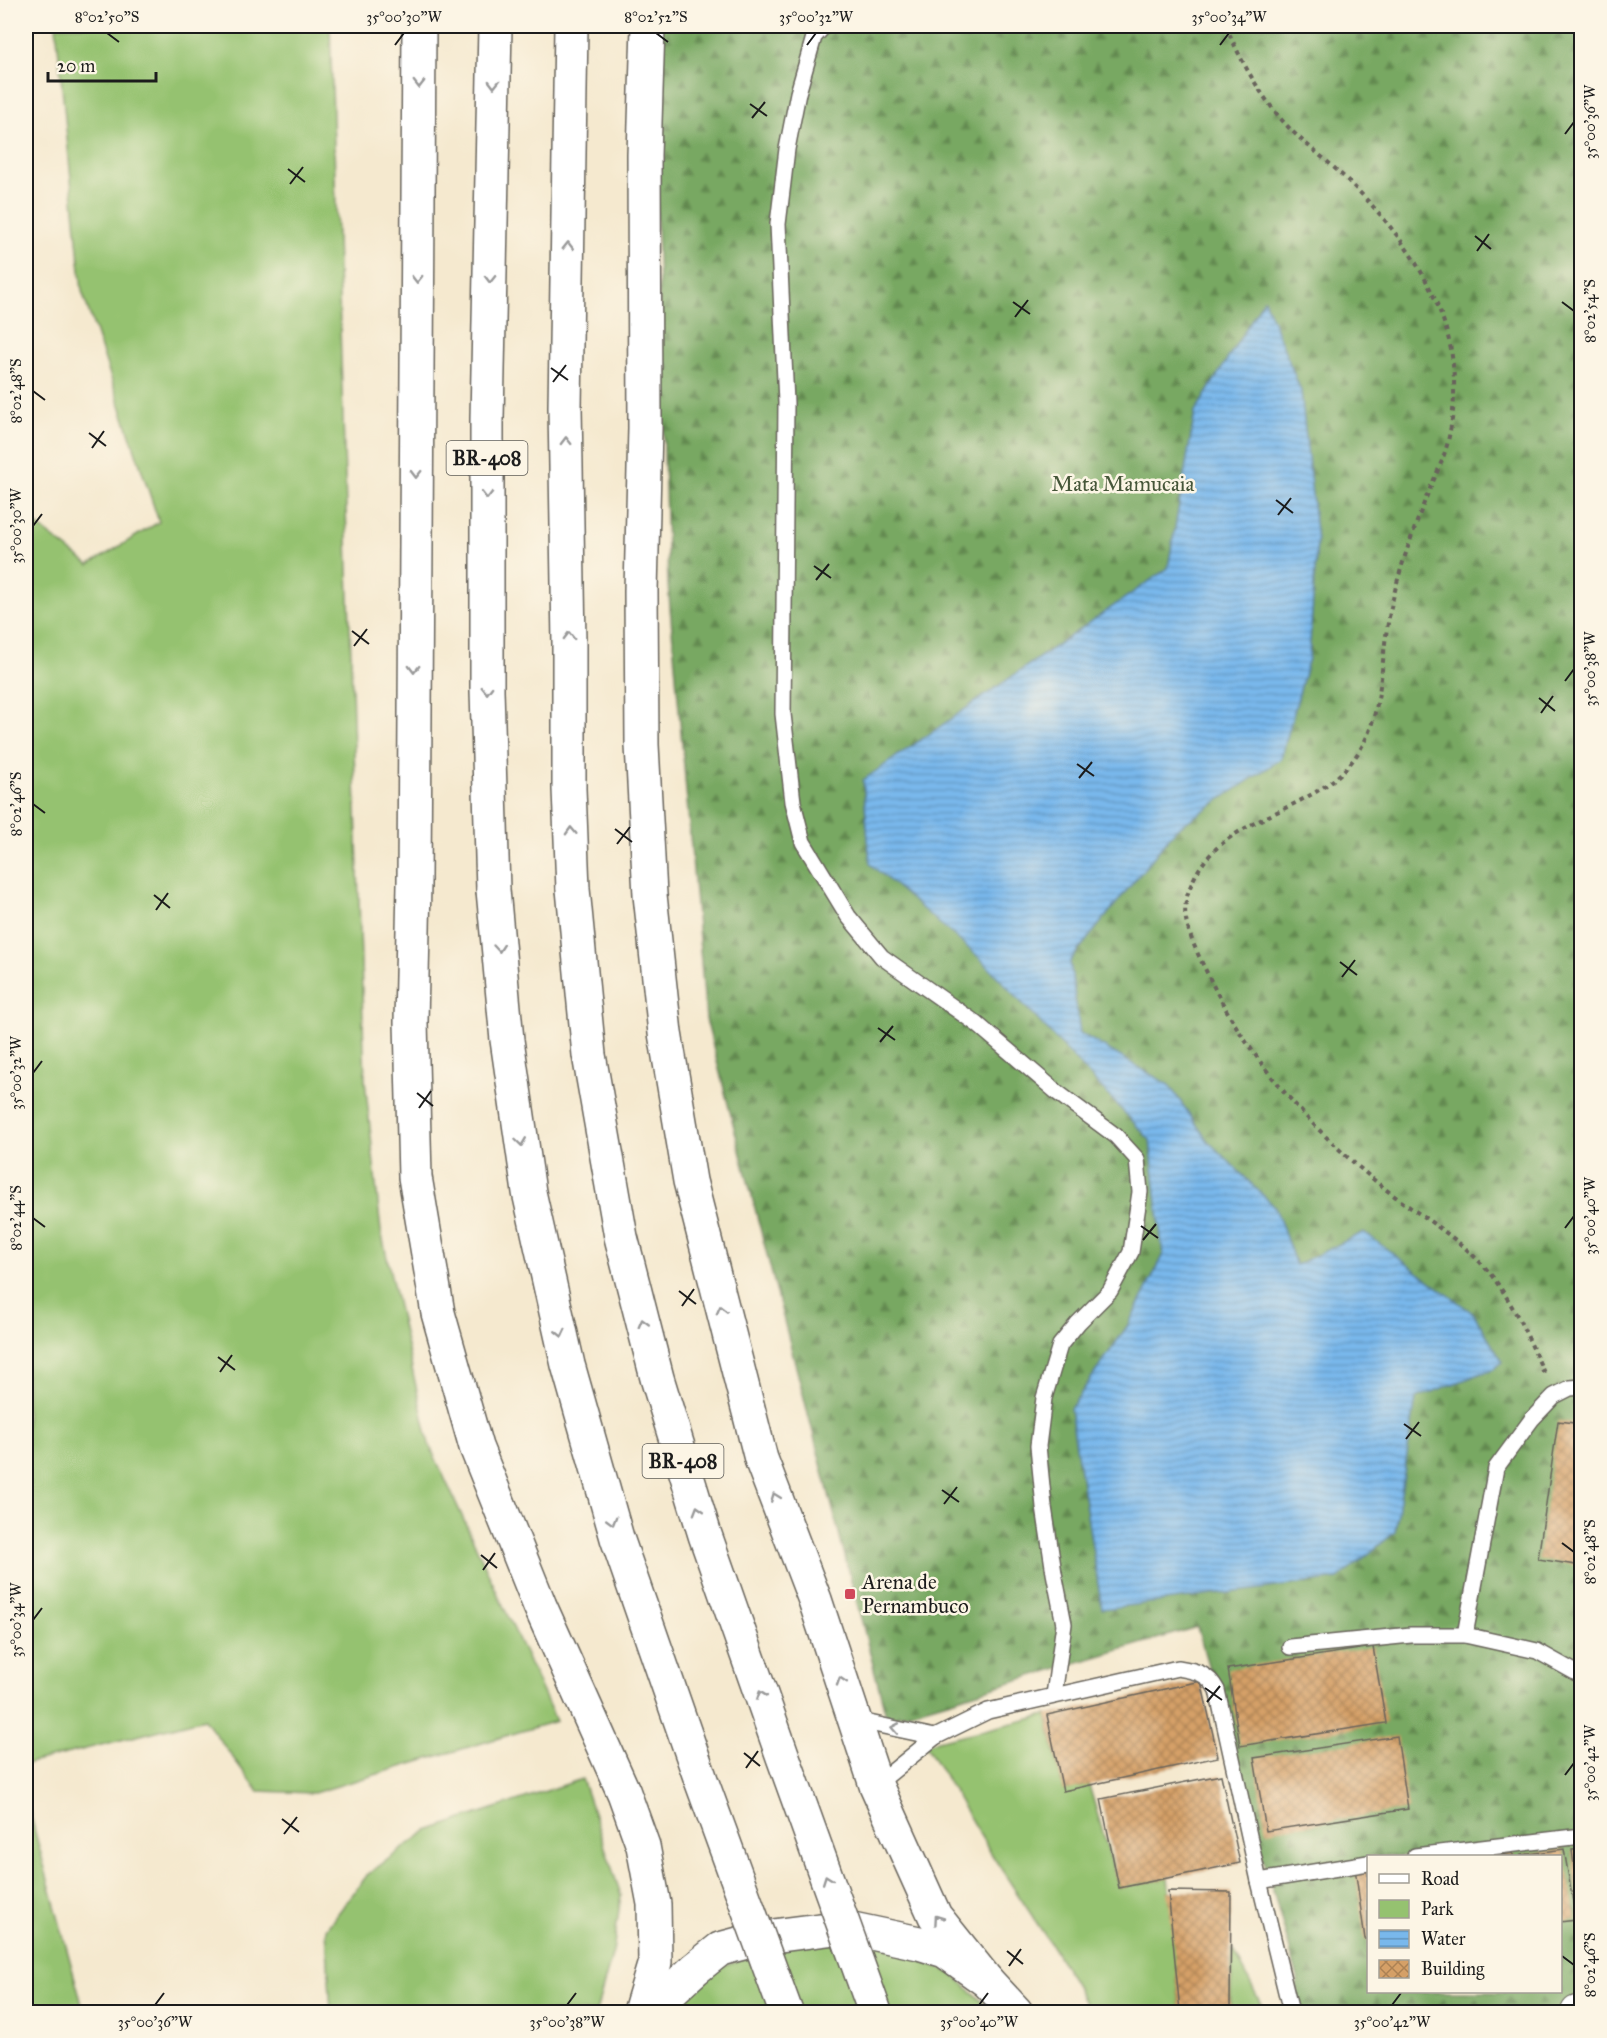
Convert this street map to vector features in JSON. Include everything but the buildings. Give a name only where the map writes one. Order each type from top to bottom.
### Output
[{"type":"main road","points":[[419,26],[414,884],[411,1022],[415,1177],[438,1313],[476,1447],[540,1606],[624,1793],[643,1846],[654,1904],[655,1962],[640,2013]]},
{"type":"main road","name":"BR-408","points":[[495,26],[487,478],[487,690],[494,890],[507,1040],[529,1192],[568,1365],[617,1538],[786,2013]]},
{"type":"main road","name":"BR-408","points":[[571,26],[566,408],[569,789],[573,889],[591,1066],[621,1237],[657,1378],[705,1535],[875,2013]]},
{"type":"main road","points":[[648,26],[644,155],[645,428],[641,591],[642,745],[650,895],[665,1033],[690,1181],[761,1459],[815,1600],[876,1785],[935,1916],[1016,2013]]},
{"type":"main road","points":[[648,2013],[720,1949],[765,1937],[843,1927],[919,1943],[945,1951],[987,1981]]},
{"type":"lane","points":[[824,26],[814,37],[798,93],[787,149],[778,224],[786,403],[783,714],[793,802],[803,842],[848,916],[882,957],[976,1024],[1058,1093],[1116,1136],[1137,1159],[1140,1192],[1131,1252],[1110,1291],[1060,1345],[1044,1398],[1038,1446],[1052,1562],[1065,1624],[1054,1695]]},
{"type":"lane","points":[[1465,1635],[1496,1468],[1532,1419],[1554,1396],[1581,1387]]},
{"type":"lane","points":[[1290,1647],[1411,1635],[1465,1635],[1536,1651],[1581,1676]]},
{"type":"lane","points":[[876,1785],[935,1737],[988,1711],[1178,1668],[1198,1671],[1211,1679],[1217,1690],[1291,2013]]},
{"type":"lane","points":[[855,1720],[935,1737]]},
{"type":"lane","points":[[1431,1855],[1581,1836]]},
{"type":"lane","points":[[1259,1881],[1367,1863]]},
{"type":"path","points":[[1226,26],[1249,75],[1284,123],[1358,191],[1409,253],[1428,283],[1442,315],[1451,350],[1454,385],[1448,443],[1411,536],[1398,578],[1382,662],[1378,703],[1373,726],[1368,736],[1349,765],[1335,779],[1236,834],[1219,845],[1204,860],[1188,892],[1185,921],[1225,1009],[1251,1050],[1283,1091],[1319,1131],[1389,1192],[1445,1230],[1488,1271],[1508,1299],[1524,1329],[1554,1396]]},
{"type":"green space","points":[[56,26],[330,26],[365,1080],[381,1231],[429,1444],[556,1721],[314,1793],[258,1791],[204,1719],[26,1764],[26,517],[89,565],[159,522],[82,291]]},
{"type":"green space","name":"Mata Mamucaia","points":[[651,26],[1581,26],[1581,2012],[1301,2012],[1298,1978],[1197,1627],[887,1719],[706,1019],[668,584]]},
{"type":"green space","points":[[1047,1715],[1063,1790],[1089,1785],[1119,1888],[1168,1878],[1180,2010],[1230,2010],[1233,1949],[1265,2012],[1091,2012],[925,1744]]},
{"type":"green space","points":[[582,1779],[621,1895],[613,1952],[596,2012],[331,2012],[326,1929],[368,1874],[427,1831]]},
{"type":"green space","points":[[26,1799],[84,2012],[26,2012]]},
{"type":"green space","points":[[797,1940],[877,1942],[952,1973],[993,2012],[668,2012],[721,1967]]},
{"type":"water","points":[[1264,299],[1301,391],[1317,541],[1309,658],[1281,759],[1176,829],[1070,961],[1080,1033],[1169,1085],[1208,1141],[1275,1207],[1296,1265],[1364,1232],[1474,1314],[1503,1362],[1493,1369],[1416,1398],[1395,1532],[1338,1579],[1102,1609],[1070,1409],[1128,1325],[1163,1256],[1150,1140],[981,959],[870,864],[863,780],[1168,568],[1195,412]]},
{"type":"place","name":"Arena de Pernambuco","points":[[850,1594]]}]
